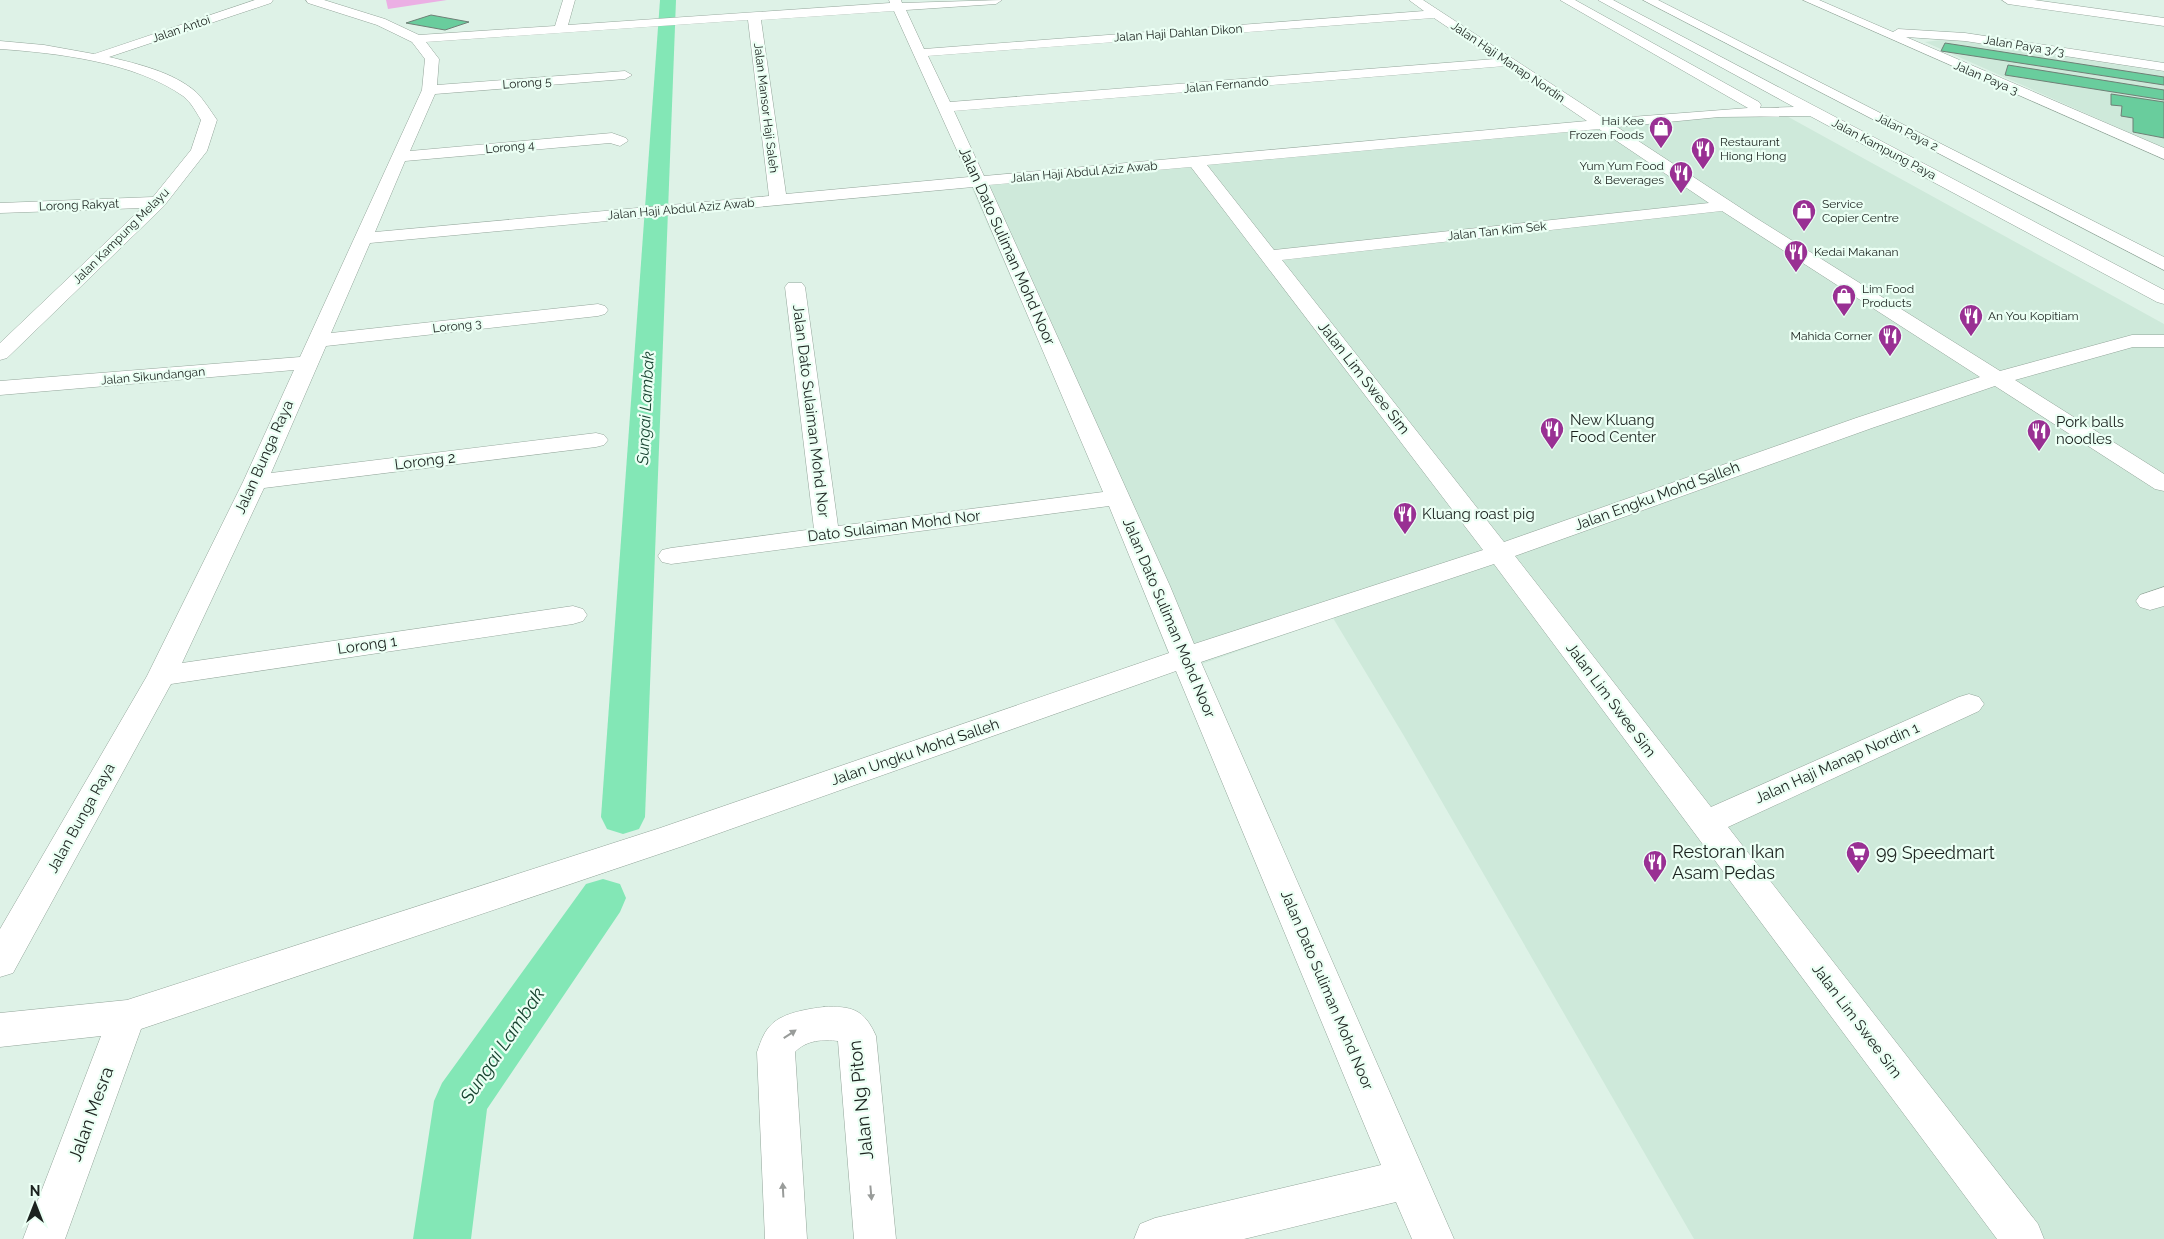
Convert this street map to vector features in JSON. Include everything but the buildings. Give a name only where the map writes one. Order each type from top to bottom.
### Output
[{"type":"street","name":"Jalan Antoi","points":[[94,58],[267,0]]},
{"type":"street","name":"Jalan Bunga Raya","points":[[0,962],[161,676],[255,482],[306,363],[365,238],[429,90],[432,59],[417,39],[381,22],[312,0]]},
{"type":"street","points":[[561,29],[569,0]]},
{"type":"street","points":[[417,39],[754,16],[897,3],[996,0]]},
{"type":"street","name":"Jalan Haji Manap Nordin","points":[[1415,0],[1600,125],[1725,206],[2164,484]]},
{"type":"street","points":[[1566,0],[1754,106]]},
{"type":"street","name":"Jalan Kampung Paya","points":[[1604,0],[2164,298]]},
{"type":"street","name":"Jalan Paya 2","points":[[1649,0],[2164,264]]},
{"type":"street","name":"Jalan Paya 3","points":[[1809,0],[2164,154]]},
{"type":"street","points":[[2008,0],[2160,21],[2156,7]]},
{"type":"street","name":"Jalan Dato Suliman Mohd Noor","points":[[897,3],[979,182],[1157,586],[1185,658],[1433,1239]]},
{"type":"street","name":"Jalan Haji Dahlan Dikon","points":[[920,53],[1436,14]]},
{"type":"street","name":"Jalan Mansor Haji Saleh","points":[[754,16],[778,200]]},
{"type":"street","name":"Jalan Paya 3/3","points":[[1883,33],[1965,37],[2164,67]]},
{"type":"street","name":"Jalan Kampung Melayu","points":[[0,45],[94,58],[157,75],[189,93],[209,120],[199,151],[158,202],[0,354]]},
{"type":"street","name":"Jalan Fernando","points":[[945,107],[1507,62]]},
{"type":"street","name":"Lorong 5","points":[[429,90],[625,75]]},
{"type":"street","points":[[1719,113],[1791,99]]},
{"type":"street","points":[[1719,113],[1813,111]]},
{"type":"street","name":"Jalan Haji Abdul Aziz Awab","points":[[365,238],[1719,113]]},
{"type":"street","name":"Lorong 4","points":[[400,157],[612,138],[620,141]]},
{"type":"street","name":"Jalan Lim Swee Sim","points":[[1196,162],[1499,553],[2023,1239]]},
{"type":"street","name":"Lorong Rakyat","points":[[0,208],[158,202]]},
{"type":"street","name":"Jalan Tan Kim Sek","points":[[1270,256],[1725,206]]},
{"type":"street","name":"Jalan Dato Sulaiman Mohd Nor","points":[[795,287],[827,534]]},
{"type":"street","name":"Lorong 3","points":[[316,341],[598,310]]},
{"type":"street","name":"Jalan Engku Mohd Salleh","points":[[1185,658],[1499,553],[1855,426],[1999,378],[2160,332]]},
{"type":"street","name":"Jalan Sikundangan","points":[[0,388],[306,363]]},
{"type":"street","name":"Lorong 2","points":[[255,482],[596,440]]},
{"type":"street","name":"Dato Sulaiman Mohd Nor","points":[[671,556],[1118,497]]},
{"type":"street","name":"Lorong 1","points":[[161,676],[573,615]]},
{"type":"street","name":"Jalan Ungku Mohd Salleh","points":[[0,1030],[127,1017],[426,919],[1185,658]]},
{"type":"street","name":"Jalan Haji Manap Nordin 1","points":[[1706,823],[1969,704]]},
{"type":"street","name":"Jalan Mesra","points":[[44,1239],[127,1017]]},
{"type":"street","name":"Jalan Ng Piton","points":[[786,1239],[776,1052],[782,1039],[798,1029],[836,1022],[849,1025],[857,1036],[875,1239]]},
{"type":"street","points":[[1155,1239],[1408,1179]]},
{"type":"shaded area","points":[[386,0],[447,0],[388,9]]},
{"type":"shaded area","points":[[1949,39],[2164,72],[2164,148],[1925,42]]},
{"type":"shaded area","points":[[1783,114],[2164,324],[2164,1239],[1694,1239],[1404,736],[1333,618],[1176,673],[1103,490],[971,186],[1725,115]]},
{"type":"waterway","name":"Sungai Lambak","points":[[623,817],[668,0]]},
{"type":"waterway","name":"Sungai Lambak","points":[[442,1239],[461,1101],[603,898]]},
{"type":"place","name":"Hai Kee Frozen Foods","points":[[1661,149]]},
{"type":"place","name":"Restaurant Hiong Hong","points":[[1703,170]]},
{"type":"place","name":"Yum Yum Food & Beverages","points":[[1681,194]]},
{"type":"place","name":"Service Copier Centre","points":[[1804,232]]},
{"type":"place","name":"Kedai Makanan","points":[[1796,273]]},
{"type":"place","name":"Lim Food Products","points":[[1844,317]]},
{"type":"place","name":"An You Kopitiam","points":[[1971,337]]},
{"type":"place","name":"Mahida Corner","points":[[1890,357]]},
{"type":"place","name":"New Kluang Food Center","points":[[1552,450]]},
{"type":"place","name":"Pork balls noodles","points":[[2039,452]]},
{"type":"place","name":"Kluang roast pig","points":[[1405,535]]},
{"type":"place","name":"99 Speedmart","points":[[1858,874]]},
{"type":"place","name":"Restoran Ikan Asam Pedas","points":[[1655,883]]}]
